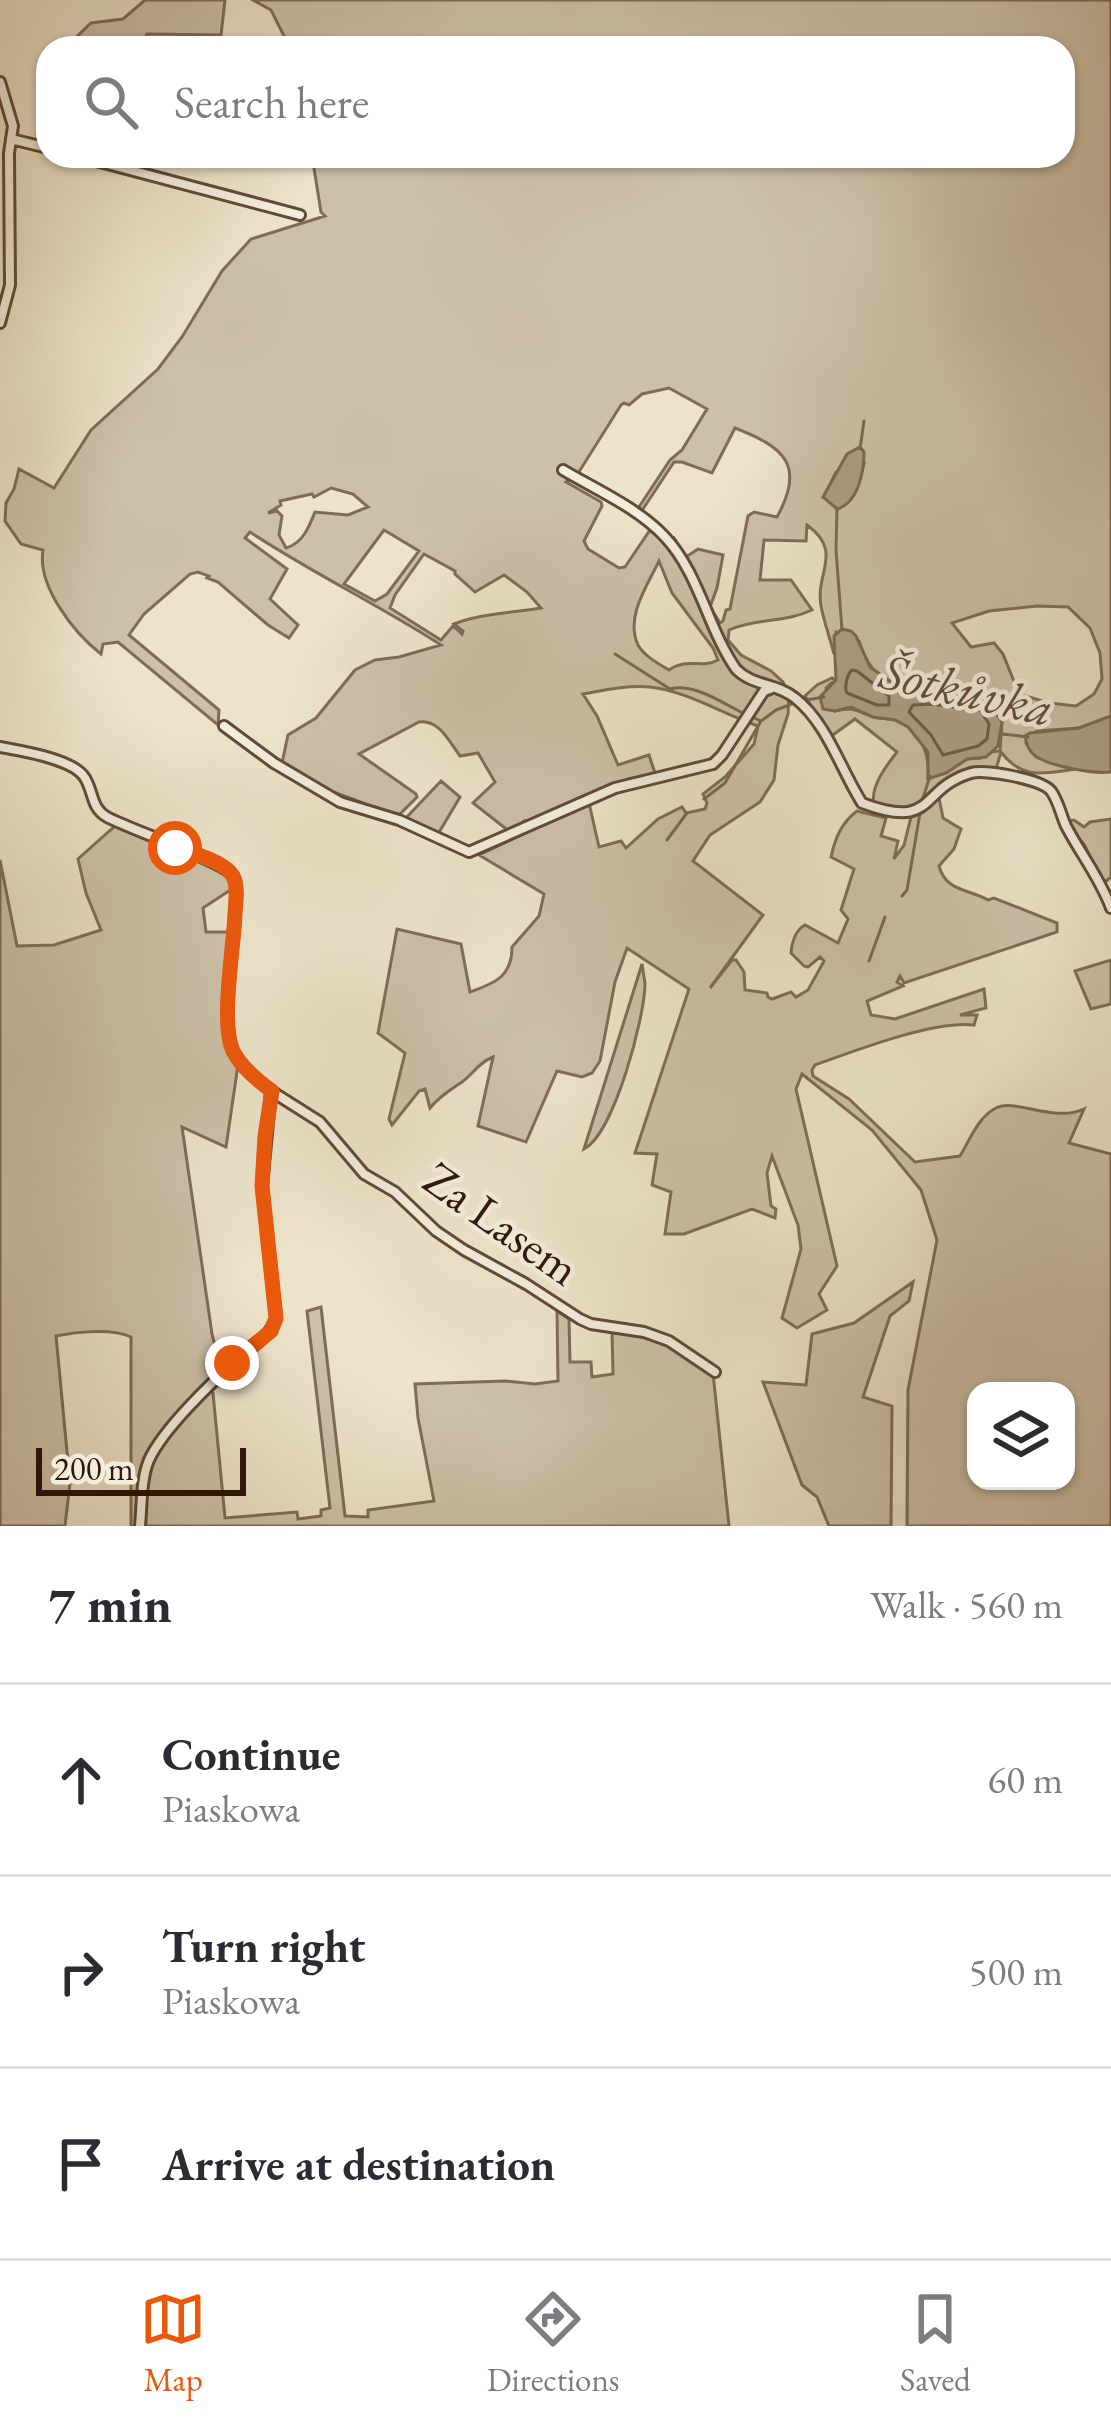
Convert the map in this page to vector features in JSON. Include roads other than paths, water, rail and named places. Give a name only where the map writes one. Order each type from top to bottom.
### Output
[{"type":"street","points":[[0,82],[13,126],[10,285],[0,323]]},
{"type":"street","points":[[11,139],[36,145]]},
{"type":"street","points":[[122,168],[300,215]]},
{"type":"street","points":[[563,470],[640,516],[666,538],[736,669],[742,676],[795,697],[832,745],[862,803],[905,813],[917,810],[974,771],[1040,783],[1051,790],[1111,908]]},
{"type":"street","points":[[224,726],[314,789],[469,852],[615,788],[713,764],[764,691],[776,688]]},
{"type":"street","name":"Za Lasem","points":[[0,747],[80,770],[104,815],[231,874],[236,904],[230,1046],[272,1091],[320,1122],[364,1174],[395,1192],[443,1237],[580,1319],[651,1334],[687,1351],[715,1372]]},
{"type":"street","points":[[140,1526],[152,1455],[189,1407],[274,1323],[262,1186],[272,1091]]},
{"type":"water","points":[[860,447],[864,460],[858,486],[837,509],[823,497],[847,454]]},
{"type":"water","points":[[842,629],[856,636],[870,667],[898,687],[988,701],[1002,722],[998,746],[986,757],[967,759],[928,779],[928,752],[908,727],[851,707],[823,709],[820,697],[836,680],[834,636]]},
{"type":"water","points":[[1111,716],[1111,772],[1048,762],[1033,754],[1025,736],[1079,728]]},
{"type":"waterway","points":[[860,449],[864,421]]},
{"type":"waterway","points":[[837,508],[842,630]]},
{"type":"waterway","name":"Šotkůvka","points":[[615,654],[670,689],[698,691],[745,714]]},
{"type":"waterway","name":"Šotkůvka","points":[[806,700],[824,697]]},
{"type":"waterway","name":"Šotkůvka","points":[[752,717],[761,721],[797,702]]},
{"type":"waterway","points":[[704,799],[725,783],[761,721]]},
{"type":"waterway","name":"Šotkůvka","points":[[1002,734],[1028,737]]},
{"type":"waterway","points":[[922,801],[930,776]]},
{"type":"waterway","points":[[667,840],[687,813]]},
{"type":"waterway","points":[[902,896],[907,890],[920,813]]},
{"type":"waterway","points":[[869,961],[885,917]]}]
